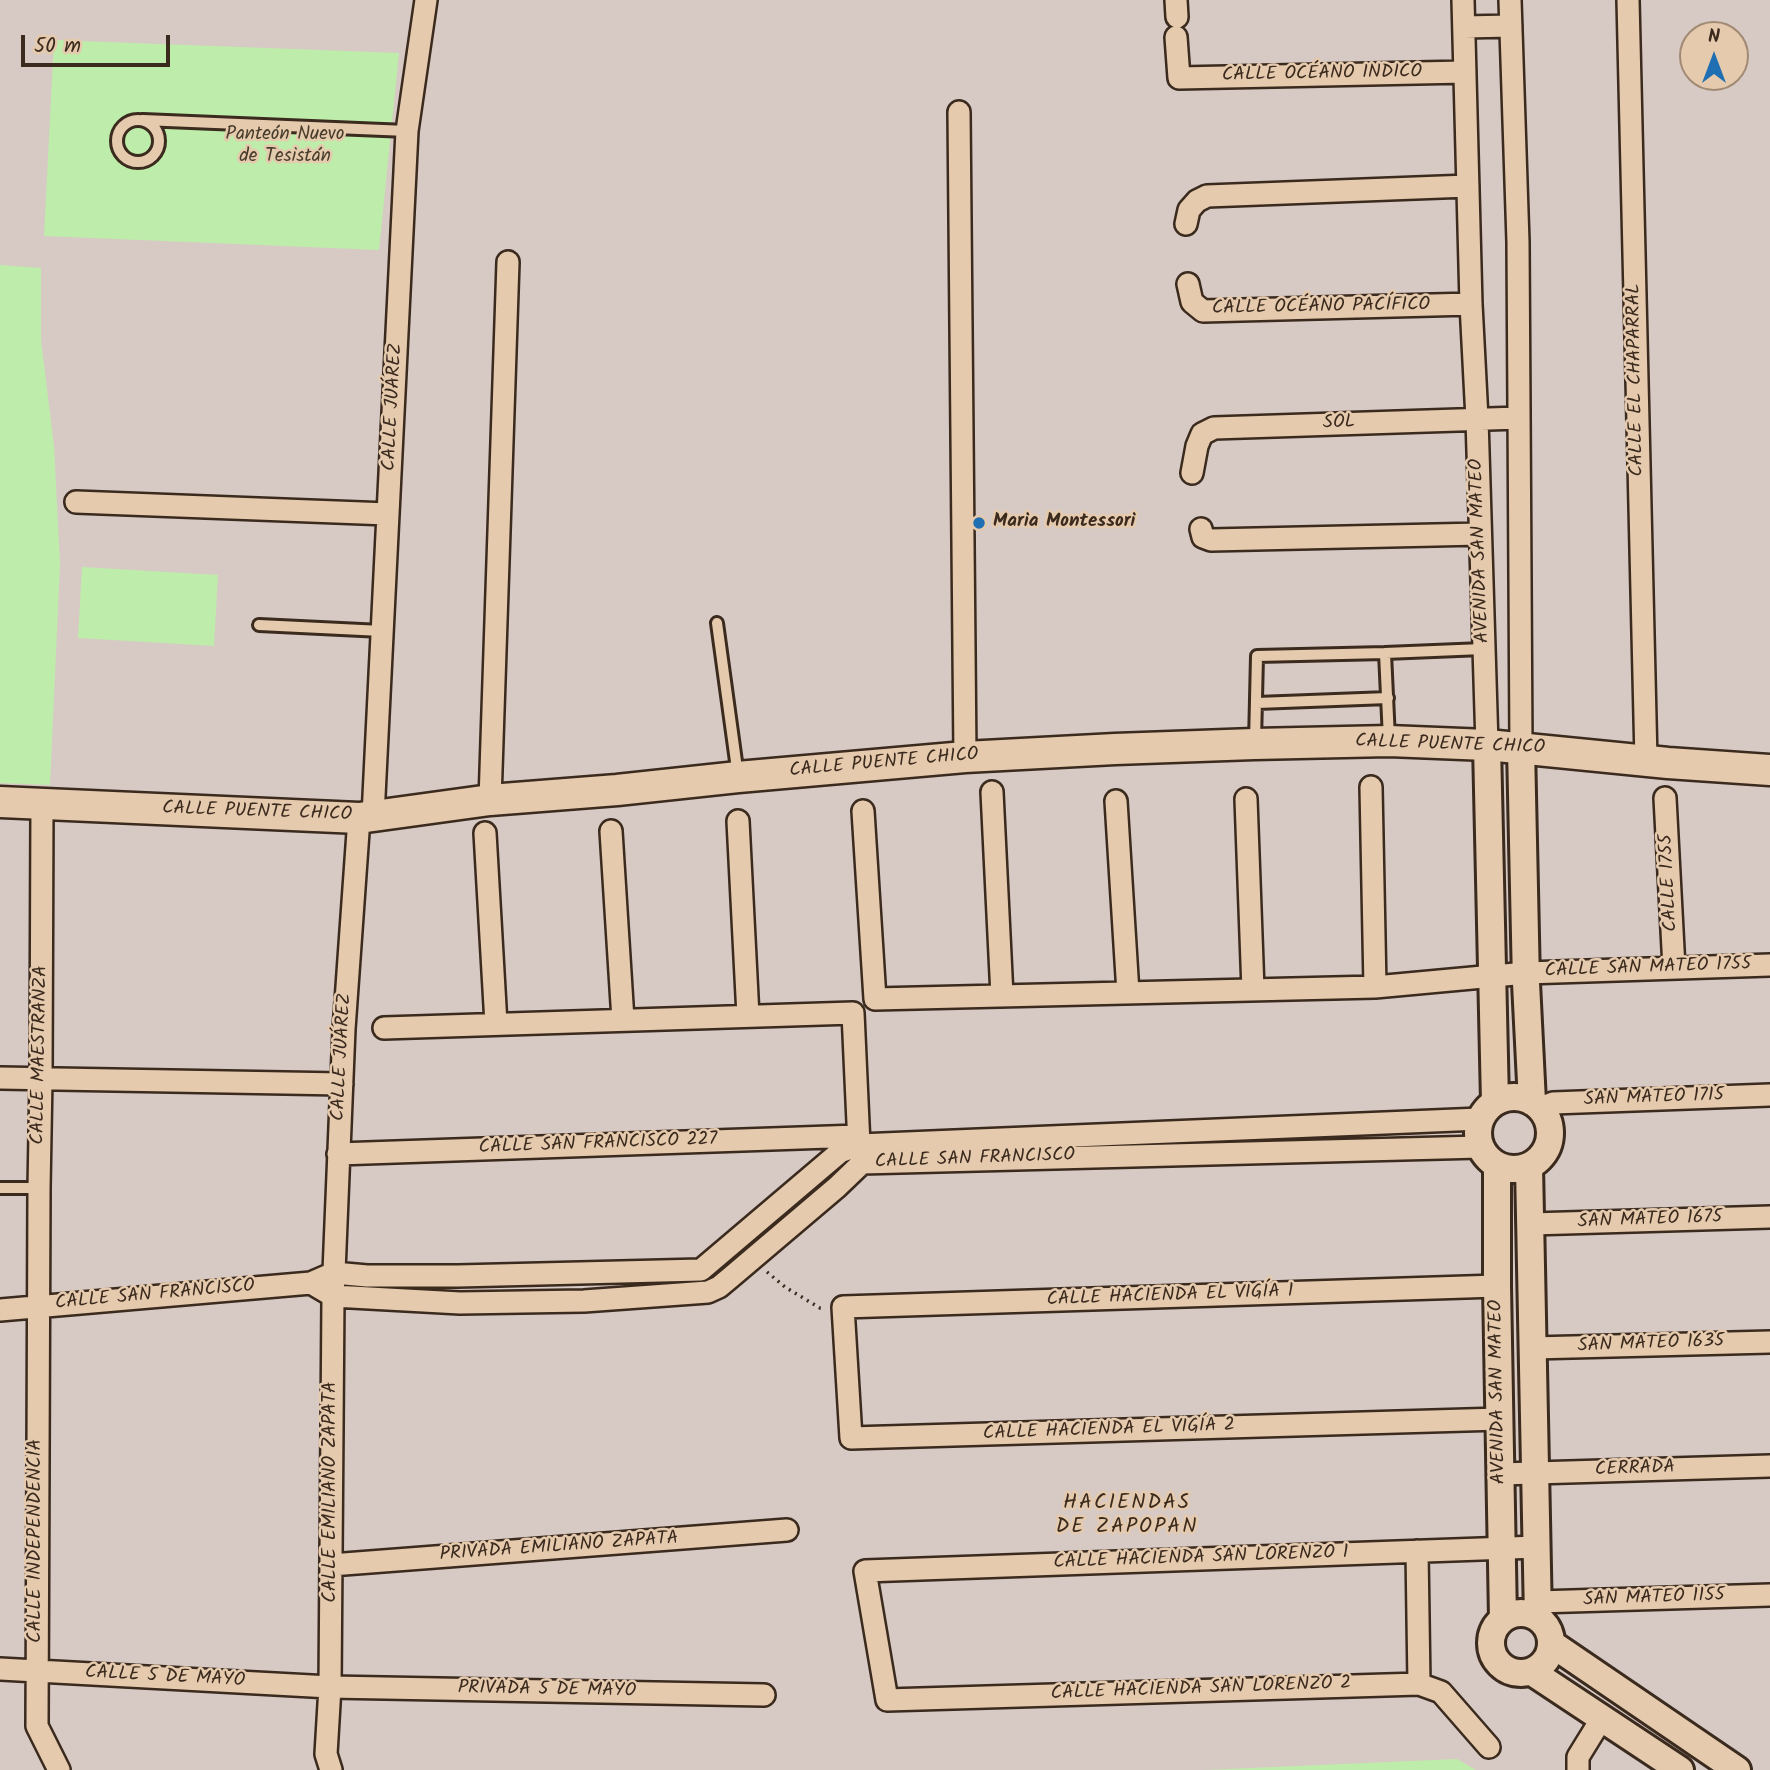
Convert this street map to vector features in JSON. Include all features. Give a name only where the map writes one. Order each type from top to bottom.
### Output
[{"type":"main road","name":"CALLE PUENTE CHICO","points":[[0,802],[366,817],[490,800],[965,757],[1115,749],[1389,741],[1521,747],[1770,770]]},
{"type":"street","name":"CALLE JUÁREZ","points":[[333,1296],[344,1029],[383,631],[407,131],[426,0]]},
{"type":"street","name":"AVENIDA SAN MATEO","points":[[1463,0],[1492,977],[1488,1111],[1478,1133],[1488,1156],[1497,1286],[1500,1419],[1503,1619],[1491,1637],[1491,1647],[1494,1658],[1510,1672],[1532,1672],[1678,1769]]},
{"type":"street","name":"AVENIDA SAN MATEO","points":[[1510,0],[1518,242],[1521,747],[1526,973],[1536,1105],[1547,1120],[1550,1133],[1547,1147],[1540,1158],[1529,1166],[1538,1610],[1552,1643],[1737,1770]]},
{"type":"street","name":"CALLE EL CHAPARRAL","points":[[1628,0],[1646,760]]},
{"type":"street","name":"CALLE OCÉANO INDICO","points":[[1176,18],[1179,78],[1465,72]]},
{"type":"street","points":[[1464,27],[1511,26]]},
{"type":"street","points":[[959,112],[965,757]]},
{"type":"street","points":[[1186,224],[1189,210],[1196,201],[1207,196],[1468,186]]},
{"type":"street","points":[[490,800],[508,262]]},
{"type":"street","name":"CALLE OCÉANO PACÍFICO","points":[[1188,284],[1192,302],[1203,311],[1471,304]]},
{"type":"street","name":"SOL","points":[[1192,473],[1202,434],[1214,428],[1519,418]]},
{"type":"street","points":[[76,502],[388,514]]},
{"type":"street","points":[[1200,529],[1203,537],[1212,540],[1480,534]]},
{"type":"street","points":[[1371,787],[1375,987]]},
{"type":"street","points":[[992,792],[1002,996]]},
{"type":"street","name":"CALLE 1755","points":[[1665,798],[1674,968]]},
{"type":"street","points":[[1246,799],[1254,990]]},
{"type":"street","points":[[1116,801],[1128,993]]},
{"type":"street","name":"CALLE MAESTRANZA","points":[[39,1307],[42,804]]},
{"type":"street","name":"CALLE SAN MATEO 1755","points":[[863,811],[875,999],[1375,987],[1526,973],[1770,965]]},
{"type":"street","points":[[738,821],[748,1016]]},
{"type":"street","points":[[611,831],[623,1020]]},
{"type":"street","points":[[485,833],[496,1024]]},
{"type":"street","points":[[1490,942],[1525,943]]},
{"type":"street","points":[[384,1028],[853,1013],[860,1148]]},
{"type":"street","points":[[0,1078],[342,1084]]},
{"type":"street","name":"SAN MATEO 1715","points":[[1536,1105],[1770,1095]]},
{"type":"street","points":[[1488,1111],[1514,1097],[1523,1098],[1536,1105]]},
{"type":"street","name":"CALLE SAN FRANCISCO","points":[[0,1310],[311,1283],[334,1273],[367,1276],[458,1276],[701,1270],[840,1152],[860,1148],[1488,1111]]},
{"type":"street","name":"CALLE SAN FRANCISCO","points":[[860,1148],[1488,1156]]},
{"type":"street","name":"CALLE SAN FRANCISCO","points":[[311,1283],[333,1296],[460,1303],[584,1301],[708,1292],[719,1287],[837,1188],[860,1148]]},
{"type":"street","name":"CALLE SAN FRANCISCO 227","points":[[338,1154],[860,1148]]},
{"type":"street","points":[[1488,1156],[1512,1169],[1529,1166]]},
{"type":"street","name":"SAN MATEO 1675","points":[[1531,1224],[1770,1217]]},
{"type":"street","points":[[701,1270],[719,1287]]},
{"type":"street","points":[[583,1272],[584,1301]]},
{"type":"street","points":[[458,1276],[460,1303]]},
{"type":"street","name":"CALLE HACIENDA EL VIGÍA 1","points":[[843,1307],[1497,1286]]},
{"type":"street","name":"CALLE EMILIANO ZAPATA","points":[[331,1770],[326,1754],[330,1687],[333,1296]]},
{"type":"street","name":"CALLE INDEPENDENCIA","points":[[39,1307],[37,1726],[59,1770]]},
{"type":"street","name":"CALLE HACIENDA EL VIGÍA 2","points":[[843,1307],[851,1438],[1500,1419]]},
{"type":"street","points":[[1498,1336],[1533,1343]]},
{"type":"street","name":"SAN MATEO 1635","points":[[1533,1343],[1770,1342]]},
{"type":"street","name":"CERRADA","points":[[1500,1474],[1770,1466]]},
{"type":"street","name":"PRIVADA EMILIANO ZAPATA","points":[[331,1565],[787,1530]]},
{"type":"street","name":"CALLE HACIENDA SAN LORENZO 1","points":[[887,1700],[865,1571],[1537,1546]]},
{"type":"street","points":[[1417,1551],[1419,1684],[1441,1692],[1489,1747]]},
{"type":"street","name":"SAN MATEO 1155","points":[[1538,1610],[1770,1595]]},
{"type":"street","points":[[1503,1619],[1511,1614],[1530,1614],[1538,1610]]},
{"type":"street","points":[[1532,1672],[1542,1665],[1549,1655],[1552,1643]]},
{"type":"street","name":"CALLE 5 DE MAYO","points":[[0,1669],[330,1687]]},
{"type":"street","name":"CALLE HACIENDA SAN LORENZO 2","points":[[887,1700],[1419,1684]]},
{"type":"street","name":"PRIVADA 5 DE MAYO","points":[[330,1687],[764,1695]]},
{"type":"street","points":[[1578,1770],[1578,1757],[1602,1718]]},
{"type":"lane","points":[[143,120],[156,129],[159,142],[154,155],[142,162],[135,162],[123,156],[116,139],[125,124],[133,120],[143,120],[407,131]]},
{"type":"lane","points":[[717,623],[738,777]]},
{"type":"lane","points":[[259,625],[383,631]]},
{"type":"lane","points":[[1254,744],[1257,656],[1483,649]]},
{"type":"lane","points":[[1385,653],[1389,741]]},
{"type":"lane","points":[[1257,703],[1388,698]]},
{"type":"lane","points":[[0,1188],[39,1188]]},
{"type":"path","points":[[751,1260],[785,1287],[820,1308],[843,1307]]},
{"type":"green space","name":"Panteón Nuevo de Tesistán","points":[[54,40],[399,53],[379,250],[44,236]]},
{"type":"green space","points":[[0,265],[41,268],[41,340],[54,446],[60,564],[50,785],[0,783]]},
{"type":"green space","points":[[82,567],[218,575],[214,646],[78,638]]},
{"type":"green space","points":[[1457,1759],[1476,1770],[1205,1770]]},
{"type":"place","name":"Maria Montessori","points":[[979,523]]},
{"type":"district","name":"HACIENDAS DE ZAPOPAN","points":[[1127,1516]]}]
